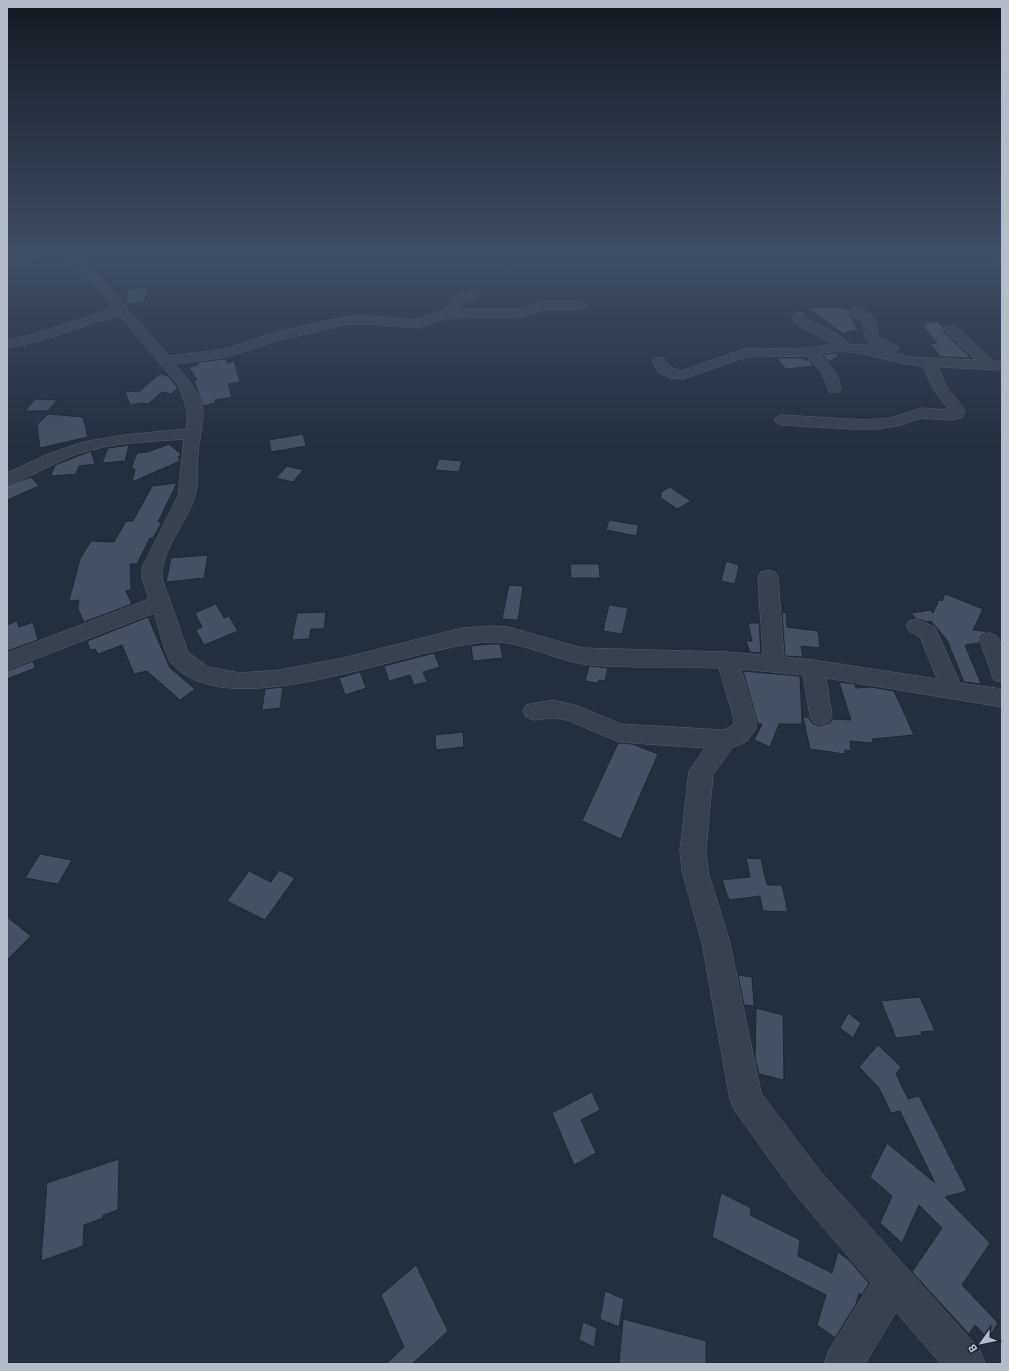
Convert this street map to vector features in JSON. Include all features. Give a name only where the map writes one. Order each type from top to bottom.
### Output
[{"type":"street","points":[[7,344],[42,336],[97,318]]},
{"type":"street","points":[[128,318],[185,384],[192,399],[196,415],[186,496],[152,568],[152,578],[179,657],[202,674],[240,681],[280,678],[343,666],[462,636],[491,634],[508,635],[582,656],[603,658],[727,660],[774,664],[814,668],[1002,698]]},
{"type":"street","points":[[165,361],[228,353],[275,337],[348,320],[374,320],[412,324],[432,318]]},
{"type":"street","points":[[799,318],[800,321],[830,336],[847,348]]},
{"type":"street","points":[[866,318],[871,323],[871,339],[910,361]]},
{"type":"street","points":[[951,329],[996,366]]},
{"type":"street","points":[[659,361],[664,370],[675,375],[683,375],[744,353],[813,352],[828,348],[847,348],[876,351],[910,361],[996,366]]},
{"type":"street","points":[[813,352],[812,354],[814,358],[830,374],[834,389]]},
{"type":"street","points":[[782,420],[867,424],[893,423],[914,414],[923,413],[957,415],[957,410],[940,389],[929,363]]},
{"type":"street","points":[[7,479],[45,460],[82,448],[111,442],[193,433]]},
{"type":"street","points":[[768,577],[774,664]]},
{"type":"street","points":[[7,662],[160,603]]},
{"type":"street","points":[[916,626],[928,632],[952,690]]},
{"type":"street","points":[[990,641],[1002,674]]},
{"type":"street","points":[[534,711],[553,709],[570,712],[619,733],[725,740],[738,735],[744,729],[745,720],[727,660]]},
{"type":"street","points":[[814,668],[821,716]]},
{"type":"street","points":[[725,740],[701,771],[693,850],[695,871],[716,943],[746,1100],[807,1182],[966,1364]]},
{"type":"street","points":[[843,1364],[892,1281]]},
{"type":"building","points":[[822,318],[851,318],[858,330],[842,333]]},
{"type":"building","points":[[923,322],[938,322],[943,327],[945,333],[971,358],[941,357],[930,344],[937,343],[922,325],[926,325]]},
{"type":"building","points":[[835,353],[840,355],[829,362],[823,355]]},
{"type":"building","points":[[776,358],[802,358],[806,361],[808,359],[813,366],[786,369]]},
{"type":"building","points":[[226,359],[227,363],[234,361],[240,382],[228,384],[232,397],[215,400],[216,403],[203,406],[194,380],[197,380],[189,367],[198,365],[198,362]]},
{"type":"building","points":[[160,374],[168,376],[178,388],[171,394],[162,392],[148,404],[141,403],[130,405],[125,392],[140,391]]},
{"type":"building","points":[[35,399],[57,400],[48,411],[25,411]]},
{"type":"building","points":[[48,414],[83,417],[88,437],[40,448],[37,425]]},
{"type":"building","points":[[303,434],[306,446],[271,452],[269,440]]},
{"type":"building","points":[[169,444],[181,454],[178,457],[180,461],[132,482],[135,469],[131,469],[137,453],[148,452]]},
{"type":"building","points":[[129,445],[125,461],[102,463],[108,448]]},
{"type":"building","points":[[91,451],[95,464],[79,466],[76,474],[51,476],[55,465]]},
{"type":"building","points":[[439,459],[462,461],[459,472],[435,470]]},
{"type":"building","points":[[287,466],[303,470],[293,482],[276,478]]},
{"type":"building","points":[[31,477],[39,486],[7,500],[7,485]]},
{"type":"building","points":[[177,483],[158,522],[162,522],[153,538],[150,538],[137,564],[130,564],[131,590],[126,591],[132,604],[84,622],[78,609],[79,600],[69,601],[80,559],[91,541],[114,542],[126,521],[133,521],[152,486]]},
{"type":"building","points":[[670,487],[691,501],[677,509],[661,498],[661,492]]},
{"type":"building","points":[[609,520],[639,525],[636,536],[606,530]]},
{"type":"building","points":[[208,555],[204,578],[166,582],[171,558]]},
{"type":"building","points":[[726,561],[739,565],[735,584],[721,581]]},
{"type":"building","points":[[570,564],[599,564],[600,578],[571,578]]},
{"type":"building","points":[[509,585],[523,586],[518,620],[502,619]]},
{"type":"building","points":[[945,594],[983,609],[973,630],[989,632],[982,635],[979,643],[965,645],[981,684],[964,682],[947,640],[931,621],[927,622],[915,618],[911,613],[931,610],[933,613],[939,600],[942,601]]},
{"type":"building","points":[[216,604],[224,618],[229,616],[238,631],[204,645],[196,630],[202,627],[195,613]]},
{"type":"building","points":[[609,605],[628,608],[622,634],[603,631]]},
{"type":"building","points":[[326,612],[324,629],[311,629],[309,639],[292,640],[297,613]]},
{"type":"building","points":[[782,612],[786,613],[787,627],[818,631],[820,648],[801,646],[803,657],[785,656]]},
{"type":"building","points":[[148,617],[170,668],[195,689],[180,700],[147,671],[134,674],[122,645],[98,654],[95,649],[90,650],[87,641]]},
{"type":"building","points":[[17,621],[19,627],[33,622],[38,640],[7,651],[7,625]]},
{"type":"building","points":[[748,623],[759,623],[761,653],[750,652],[746,641],[752,641]]},
{"type":"building","points":[[500,644],[503,658],[473,661],[471,646]]},
{"type":"building","points":[[434,653],[440,667],[423,672],[427,682],[414,685],[410,675],[389,681],[384,666]]},
{"type":"building","points":[[33,661],[35,668],[7,679],[7,671]]},
{"type":"building","points":[[589,666],[608,668],[605,681],[599,680],[598,683],[585,681]]},
{"type":"building","points":[[743,671],[800,676],[802,724],[779,724],[770,747],[754,740],[762,724],[758,724]]},
{"type":"building","points":[[360,672],[366,688],[345,695],[339,678]]},
{"type":"building","points":[[839,682],[855,684],[856,688],[871,687],[894,691],[914,735],[872,739],[873,743],[850,741],[851,751],[845,750],[845,754],[810,749],[803,717],[809,718],[812,723],[820,726],[830,723],[832,719],[851,720]]},
{"type":"building","points":[[283,687],[280,708],[262,710],[265,689]]},
{"type":"building","points":[[463,732],[464,747],[436,750],[435,735]]},
{"type":"building","points":[[618,743],[632,744],[658,754],[621,839],[582,821]]},
{"type":"building","points":[[40,854],[72,860],[58,884],[25,878]]},
{"type":"building","points":[[746,858],[761,859],[767,885],[782,885],[788,912],[763,911],[760,896],[729,900],[722,880],[750,877]]},
{"type":"building","points":[[279,870],[295,878],[265,920],[227,901],[249,871],[271,882]]},
{"type":"building","points":[[7,917],[31,936],[7,960]]},
{"type":"building","points":[[738,975],[752,977],[754,1006],[744,1005]]},
{"type":"building","points":[[920,997],[935,1031],[921,1032],[922,1035],[896,1038],[881,1001]]},
{"type":"building","points":[[756,1008],[783,1015],[784,1080],[759,1074],[755,1059]]},
{"type":"building","points":[[848,1013],[861,1023],[853,1038],[840,1028]]},
{"type":"building","points":[[878,1045],[901,1067],[896,1074],[908,1099],[919,1096],[967,1191],[945,1197],[990,1243],[962,1285],[998,1323],[988,1339],[975,1325],[969,1334],[912,1272],[942,1228],[919,1205],[902,1243],[880,1223],[892,1196],[870,1177],[887,1143],[935,1183],[900,1111],[891,1113],[879,1088],[859,1067]]},
{"type":"building","points":[[592,1092],[600,1110],[581,1120],[596,1153],[574,1165],[552,1113]]},
{"type":"building","points":[[119,1159],[118,1210],[103,1215],[103,1218],[84,1225],[83,1246],[41,1261],[47,1183]]},
{"type":"building","points":[[721,1193],[751,1208],[750,1215],[800,1240],[798,1256],[832,1273],[838,1252],[850,1261],[869,1283],[862,1295],[859,1293],[856,1304],[835,1338],[817,1325],[826,1295],[712,1237]]},
{"type":"building","points":[[416,1265],[448,1331],[412,1364],[386,1364],[404,1347],[381,1295]]},
{"type":"building","points":[[605,1291],[624,1299],[619,1327],[600,1319]]},
{"type":"building","points":[[623,1319],[706,1341],[706,1364],[619,1364]]},
{"type":"building","points":[[583,1322],[597,1328],[594,1347],[579,1340]]}]
